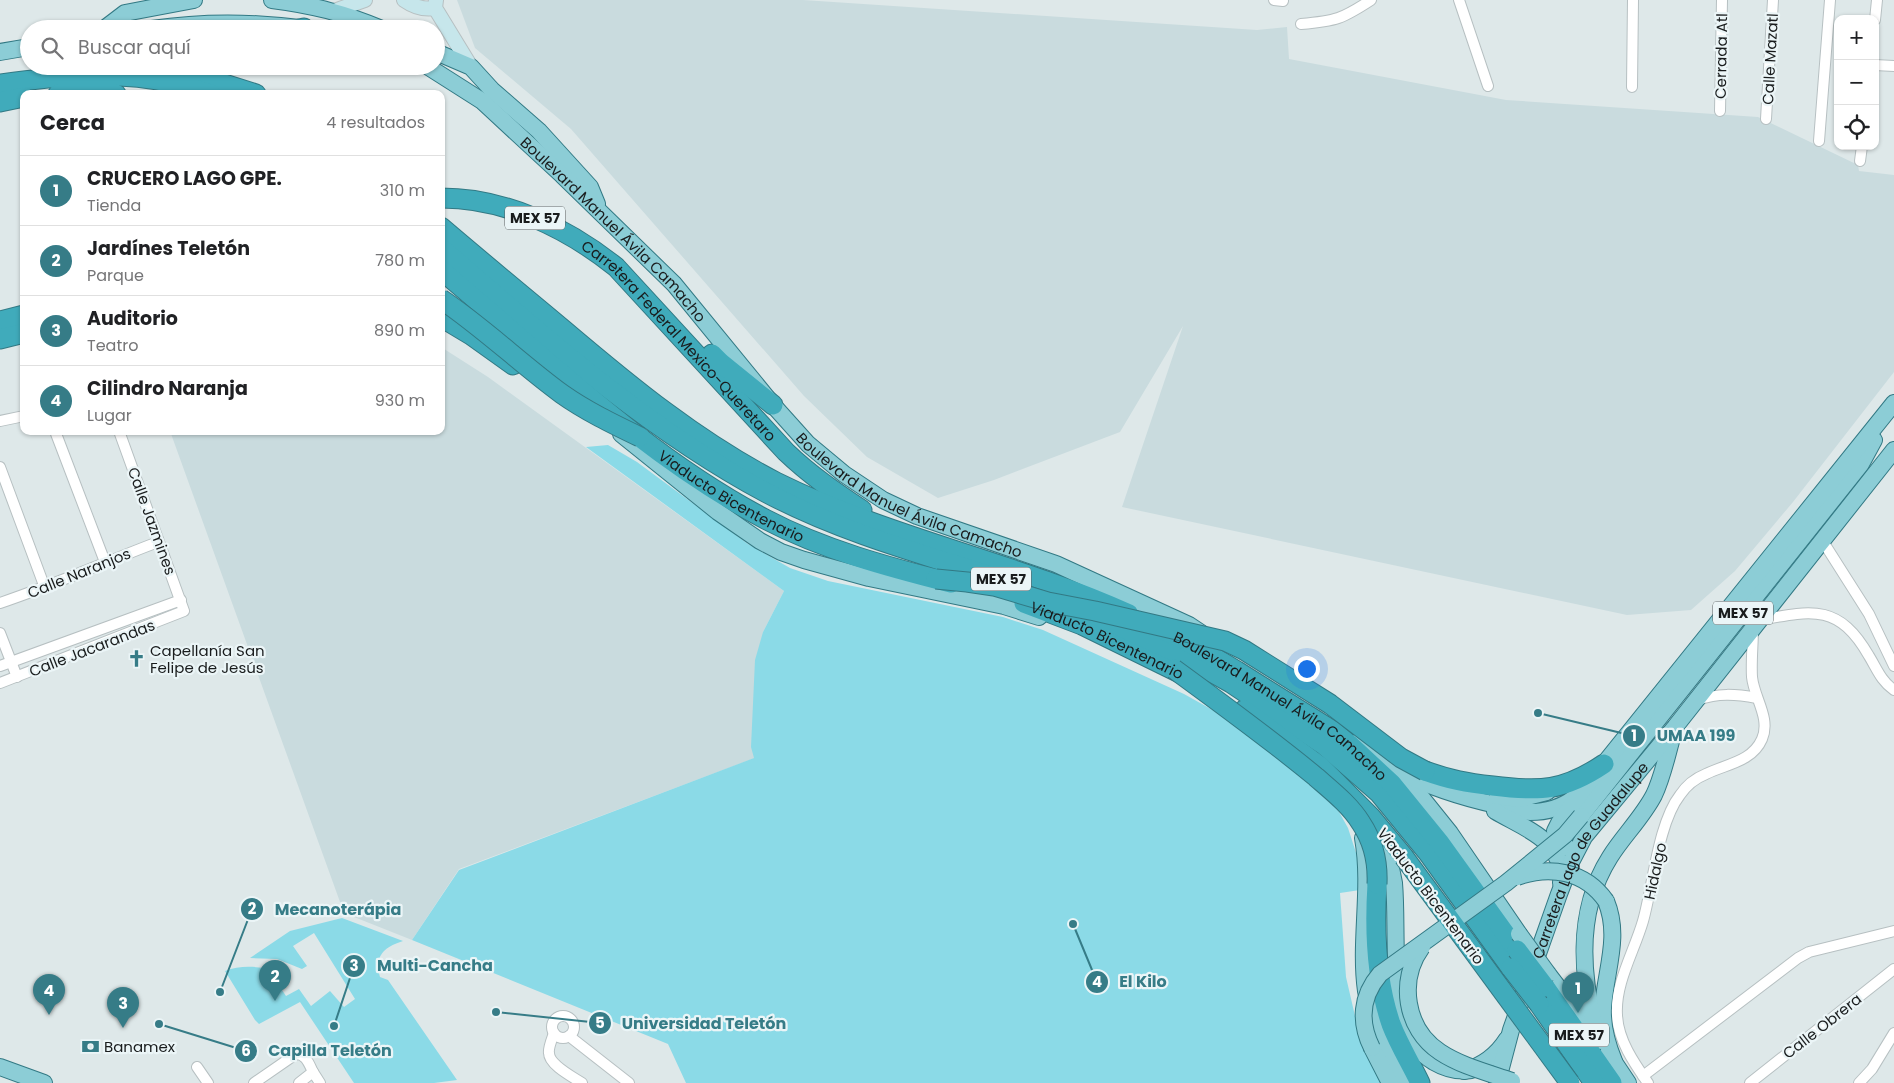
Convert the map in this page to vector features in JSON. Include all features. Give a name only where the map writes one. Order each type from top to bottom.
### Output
[{"type":"highway","points":[[0,72],[20,69]]},
{"type":"highway","points":[[196,75],[243,90]]},
{"type":"highway","points":[[0,84],[51,77],[97,76],[172,83],[197,90]]},
{"type":"highway","points":[[0,102],[20,98]]},
{"type":"highway","name":"Carretera Federal Mexico-Queretaro","points":[[445,198],[458,198],[491,204],[524,214],[557,227],[593,249],[616,267],[799,464],[829,488],[893,529]]},
{"type":"highway","name":"Boulevard Manuel Ávila Camacho","points":[[445,230],[605,365],[674,420],[724,452],[775,481],[826,505],[1042,580],[1116,608],[1183,639],[1333,731],[1392,784],[1518,942]]},
{"type":"highway","name":"Boulevard Manuel Ávila Camacho","points":[[445,251],[520,317],[633,407],[691,449],[768,493],[818,517],[903,548],[1042,592],[1103,618],[1177,653],[1231,683],[1324,745],[1379,794],[1428,853],[1511,968],[1544,988]]},
{"type":"highway","points":[[616,267],[659,300],[721,363],[773,405]]},
{"type":"highway","name":"Viaducto Bicentenario","points":[[445,273],[640,437],[711,488],[766,520],[830,548],[894,568],[1005,597],[1082,625],[1174,669],[1245,710],[1284,738],[1321,768],[1365,811],[1404,857],[1570,1083]]},
{"type":"highway","points":[[445,302],[484,330],[562,393],[604,420],[640,437]]},
{"type":"highway","points":[[0,321],[20,316]]},
{"type":"highway","points":[[445,319],[471,335],[572,407],[617,431]]},
{"type":"highway","points":[[0,339],[20,334]]},
{"type":"highway","points":[[936,579],[994,586],[1048,602],[1095,610],[1225,641],[1244,650],[1330,704],[1401,758],[1414,774],[1458,782],[1525,790],[1555,787],[1581,778],[1604,764]]},
{"type":"highway","points":[[1174,669],[1272,741],[1346,804],[1361,822],[1371,841],[1376,861],[1376,919],[1381,981],[1391,1024],[1420,1083]]},
{"type":"highway","points":[[1475,784],[1508,798]]},
{"type":"highway","name":"MEX 57","points":[[1518,942],[1594,1083]]},
{"type":"highway","name":"MEX 57","points":[[1544,988],[1612,1083]]},
{"type":"main road","points":[[116,20],[125,13],[194,0]]},
{"type":"main road","points":[[272,0],[308,4],[358,20]]},
{"type":"main road","points":[[0,52],[20,48]]},
{"type":"main road","points":[[445,56],[471,67],[492,90],[539,131],[590,187],[602,216]]},
{"type":"main road","name":"Boulevard Manuel Ávila Camacho","points":[[441,75],[482,101],[562,175],[674,284],[773,405],[808,444],[844,474],[883,500],[917,516],[1056,564],[1188,624],[1339,720],[1414,774],[1518,942]]},
{"type":"main road","points":[[0,108],[20,104]]},
{"type":"main road","name":"Boulevard Manuel Ávila Camacho","points":[[445,283],[474,306],[617,431],[718,512],[781,552],[869,578],[1004,606],[1057,623],[1204,692],[1230,708],[1307,763],[1375,827],[1495,990],[1519,1032],[1562,1083]]},
{"type":"main road","points":[[1581,842],[1575,847],[1563,846],[1557,840],[1555,831],[1559,823],[1583,790],[1894,403]]},
{"type":"main road","name":"Carretera Lago de Guadalupe","points":[[1390,1083],[1372,1048],[1363,1022],[1364,1003],[1370,988],[1386,968],[1506,883],[1565,835],[1861,464],[1894,403]]},
{"type":"main road","name":"Carretera Lago de Guadalupe","points":[[1509,1082],[1519,1032],[1559,894],[1581,842],[1599,817],[1675,727],[1894,450]]},
{"type":"main road","points":[[1599,1040],[1590,1007],[1584,962],[1585,933],[1590,903],[1604,867],[1657,789],[1675,727]]},
{"type":"main road","points":[[1414,774],[1440,790],[1520,811],[1539,812],[1564,805],[1583,790]]},
{"type":"main road","points":[[1414,774],[1508,798],[1519,799],[1534,796],[1555,787]]},
{"type":"main road","points":[[1483,802],[1540,836],[1550,846],[1557,858],[1561,872],[1559,894]]},
{"type":"main road","points":[[1351,803],[1359,824],[1366,858],[1365,978],[1369,1003],[1379,1032],[1405,1083]]},
{"type":"main road","points":[[1382,837],[1394,883],[1397,999],[1401,1020],[1411,1039],[1428,1058],[1453,1070],[1470,1070]]},
{"type":"main road","points":[[1506,883],[1532,873],[1561,872],[1584,879],[1606,901],[1612,921],[1613,936],[1603,1019],[1607,1042],[1614,1061]]},
{"type":"main road","points":[[1426,941],[1416,956],[1408,984],[1410,1012],[1418,1029],[1431,1045],[1447,1057],[1509,1082]]},
{"type":"main road","points":[[1544,988],[1599,1040]]},
{"type":"main road","points":[[1406,1055],[1423,1066],[1438,1072],[1454,1073],[1470,1070],[1492,1057],[1519,1032]]},
{"type":"main road","name":"MEX 57","points":[[1599,1040],[1614,1061],[1640,1081]]},
{"type":"main road","points":[[0,1067],[44,1083]]},
{"type":"street","points":[[334,11],[365,0]]},
{"type":"street","points":[[404,0],[412,5],[426,9],[435,4],[444,20]]},
{"type":"street","points":[[1301,24],[1335,20],[1346,16],[1371,0]]},
{"type":"street","points":[[1459,0],[1488,86]]},
{"type":"street","points":[[1632,87],[1633,0]]},
{"type":"street","name":"Cerrada Atl","points":[[1720,111],[1722,0]]},
{"type":"street","name":"Calle Mazatl","points":[[1766,119],[1773,0]]},
{"type":"street","points":[[1819,141],[1830,0]]},
{"type":"street","points":[[1876,15],[1877,0]]},
{"type":"street","points":[[445,22],[471,67]]},
{"type":"street","points":[[1879,66],[1894,66]]},
{"type":"street","points":[[1860,161],[1861,150]]},
{"type":"street","points":[[0,421],[20,417]]},
{"type":"street","points":[[57,435],[105,562]]},
{"type":"street","name":"Calle Jazmines","points":[[120,435],[184,611]]},
{"type":"street","points":[[0,467],[45,588]]},
{"type":"street","points":[[1822,540],[1869,614],[1894,666]]},
{"type":"street","name":"Calle Naranjos","points":[[0,603],[45,588],[158,542]]},
{"type":"street","name":"Calle Jacarandas","points":[[0,666],[181,600]]},
{"type":"street","name":"Calle Jacarandas","points":[[0,683],[184,611]]},
{"type":"street","points":[[1756,624],[1793,614],[1821,613],[1834,617],[1858,637],[1885,684],[1894,690]]},
{"type":"street","name":"Hidalgo","points":[[1640,1081],[1619,1032],[1617,1007],[1622,979],[1635,946],[1648,903],[1664,828],[1673,806],[1687,787],[1706,774],[1747,756],[1762,739],[1765,728],[1764,716],[1752,678],[1756,624]]},
{"type":"street","points":[[0,633],[17,677]]},
{"type":"street","points":[[1694,702],[1710,696],[1723,694],[1757,698]]},
{"type":"street","points":[[1640,1081],[1798,958],[1809,952],[1894,931]]},
{"type":"street","name":"Calle Obrera","points":[[1750,1083],[1764,1079],[1894,969]]},
{"type":"street","points":[[554,1034],[561,1038],[569,1036],[574,1030],[574,1025],[569,1018],[557,1018],[552,1025],[554,1034],[548,1053],[550,1059],[555,1064],[582,1083]]},
{"type":"street","points":[[569,1036],[629,1083]]},
{"type":"street","points":[[1859,1083],[1872,1069],[1893,1036]]},
{"type":"street","points":[[254,1083],[296,1054],[304,1056],[320,1083]]},
{"type":"street","points":[[197,1067],[208,1083]]},
{"type":"street","points":[[299,1083],[313,1072]]},
{"type":"shaded area","points":[[457,0],[803,0],[1257,30],[1287,27],[1289,59],[1506,100],[1758,117],[1858,165],[1859,171],[1894,175],[1894,372],[1793,502],[1735,571],[1691,610],[1627,615],[1122,507],[1183,326],[1120,432],[994,480],[938,498],[867,457],[804,396],[571,129],[475,48]]},
{"type":"shaded area","points":[[445,350],[488,377],[784,591],[763,632],[755,758],[459,869],[412,940],[344,913],[171,435],[445,435]]},
{"type":"shaded area","points":[[608,445],[637,462],[748,544],[790,568],[828,581],[1003,617],[1043,630],[1184,694],[1227,718],[1333,801],[1348,828],[1359,862],[1360,890],[1340,893],[1346,977],[1358,1029],[1384,1083],[686,1083],[668,1044],[412,940],[459,870],[754,758],[751,747],[755,660],[763,632],[784,591],[586,447]]},
{"type":"shaded area","points":[[342,918],[403,941],[391,946],[382,953],[378,963],[380,977],[388,980],[457,1080],[434,1083],[354,1083],[300,1002],[259,1024],[255,1020],[225,971],[249,967],[273,970],[283,985],[280,987],[286,996],[299,989],[311,1006],[330,991],[344,1007],[355,999],[314,933],[293,946],[307,966],[302,969],[277,959],[250,958],[290,931]]},
{"type":"place","name":"Capellanía San Felipe de Jesús","points":[[136,659]]},
{"type":"place","name":"UMAA 199","points":[[1538,713]]},
{"type":"place","name":"El Kilo","points":[[1073,924]]},
{"type":"place","name":"Mecanoterápia","points":[[220,992]]},
{"type":"place","name":"Jardínes Teletón","points":[[275,1001]]},
{"type":"place","name":"Universidad Teletón","points":[[496,1012]]},
{"type":"place","name":"CRUCERO LAGO GPE.","points":[[1578,1013]]},
{"type":"place","name":"Cilindro Naranja","points":[[49,1015]]},
{"type":"place","name":"Capilla Teletón","points":[[159,1024]]},
{"type":"place","name":"Multi-Cancha","points":[[334,1026]]},
{"type":"place","name":"Auditorio","points":[[123,1028]]},
{"type":"place","name":"Banamex","points":[[90,1046]]}]
